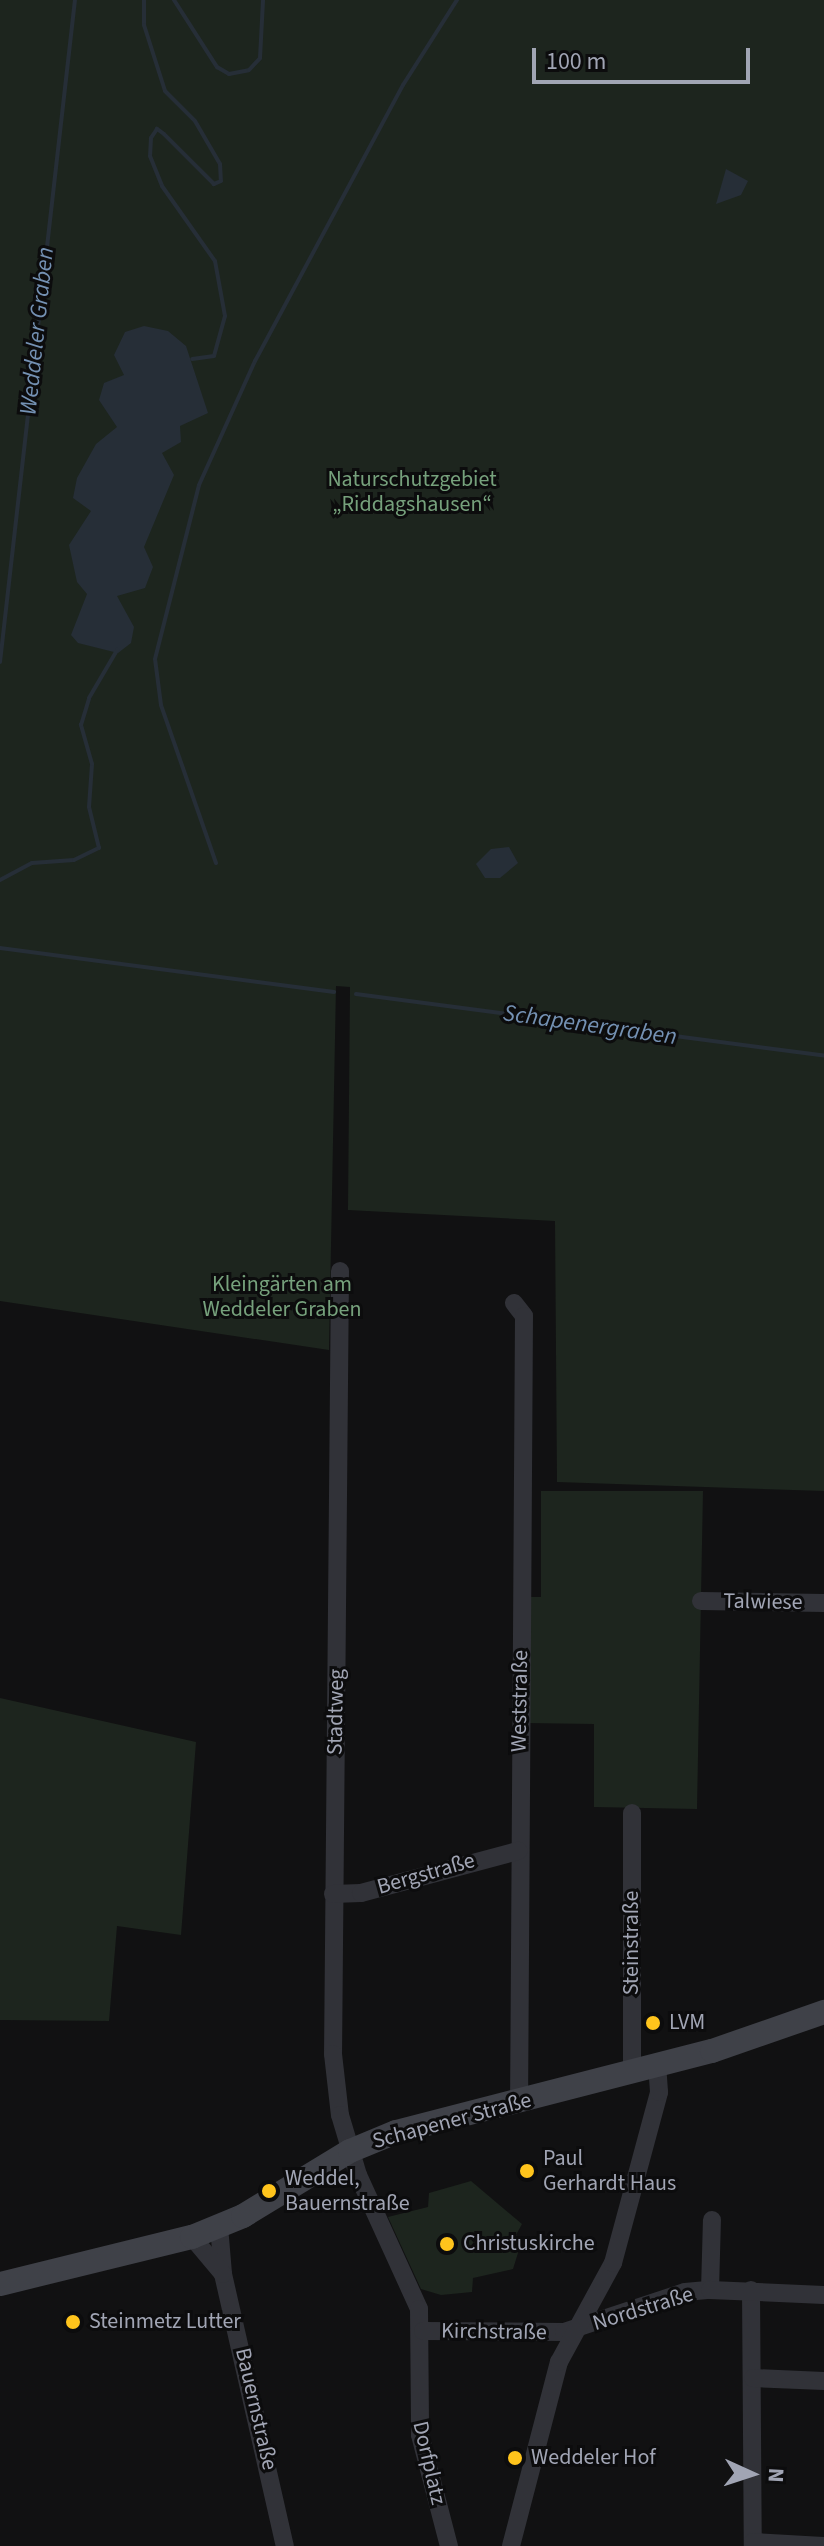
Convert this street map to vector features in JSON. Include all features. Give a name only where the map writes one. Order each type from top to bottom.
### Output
[{"type":"street","name":"Stadtweg","points":[[340,1271],[332,2032],[340,2115],[350,2151]]},
{"type":"street","name":"Weststraße","points":[[514,1303],[524,1316],[518,1851],[519,2102]]},
{"type":"street","name":"Talwiese","points":[[701,1601],[824,1603]]},
{"type":"street","name":"Steinstraße","points":[[632,1813],[632,2072]]},
{"type":"street","name":"Bergstraße","points":[[333,1894],[361,1893],[518,1851]]},
{"type":"street","name":"Schapener Straße","points":[[0,2284],[192,2237],[219,2226],[350,2151],[396,2132],[657,2066],[824,2012]]},
{"type":"street","name":"Kirchstraße","points":[[350,2151],[413,2292],[423,2331],[551,2333],[578,2329],[613,2263],[659,2092],[657,2066]]},
{"type":"street","name":"Nordstraße","points":[[710,2290],[712,2220]]},
{"type":"street","name":"Bauernstraße","points":[[219,2226],[223,2274],[285,2546]]},
{"type":"street","name":"Bauernstraße","points":[[192,2237],[223,2274]]},
{"type":"street","name":"Nordstraße","points":[[578,2329],[685,2292],[751,2290],[824,2295]]},
{"type":"street","points":[[751,2290],[753,2544],[823,2546]]},
{"type":"street","points":[[511,2546],[552,2384],[578,2329]]},
{"type":"street","name":"Dorfplatz","points":[[423,2331],[420,2435],[449,2546]]},
{"type":"street","points":[[753,2378],[824,2381]]},
{"type":"green space","name":"Naturschutzgebiet „Riddagshausen“","points":[[0,0],[824,0],[824,1491],[557,1482],[555,1221],[348,1210],[350,987],[336,986],[329,1350],[0,1301]]},
{"type":"green space","points":[[541,1491],[703,1491],[697,1809],[594,1807],[594,1724],[526,1723],[527,1597],[541,1597]]},
{"type":"green space","points":[[0,1698],[196,1742],[181,1935],[117,1926],[109,2021],[0,2020]]},
{"type":"green space","points":[[471,2181],[522,2224],[516,2235],[522,2240],[513,2269],[473,2278],[472,2292],[441,2295],[421,2289],[388,2217],[428,2207],[429,2193]]},
{"type":"shaded area","points":[[726,169],[748,181],[741,195],[716,204]]},
{"type":"shaded area","points":[[144,326],[168,331],[186,346],[208,413],[180,426],[181,442],[162,453],[174,475],[144,547],[153,567],[145,588],[117,596],[134,627],[131,643],[118,653],[78,643],[71,635],[87,594],[77,582],[69,545],[91,511],[73,498],[77,478],[96,444],[117,427],[99,400],[104,383],[124,375],[114,355],[125,332]]},
{"type":"shaded area","points":[[509,847],[518,863],[500,878],[485,878],[476,864],[491,849]]},
{"type":"waterway","name":"Weddeler Graben","points":[[0,662],[75,0]]},
{"type":"waterway","points":[[144,0],[144,25],[165,91],[195,121],[220,164],[221,181],[214,184],[164,134],[157,129],[151,138],[150,156],[162,186],[215,261],[225,316],[214,356],[192,359]]},
{"type":"waterway","points":[[174,0],[217,67],[229,74],[249,70],[260,58],[263,0]]},
{"type":"waterway","points":[[216,863],[161,705],[155,659],[199,485],[255,361],[403,85],[457,0]]},
{"type":"waterway","points":[[0,880],[32,863],[74,860],[99,848],[89,807],[92,764],[81,725],[89,698],[117,650]]},
{"type":"waterway","name":"Schapenergraben","points":[[0,948],[334,992]]},
{"type":"waterway","name":"Schapenergraben","points":[[356,994],[824,1056]]},
{"type":"place","name":"LVM","points":[[653,2023]]},
{"type":"place","name":"Paul Gerhardt Haus","points":[[527,2171]]},
{"type":"place","name":"Weddel, Bauernstraße","points":[[269,2191]]},
{"type":"place","name":"Christuskirche","points":[[447,2244]]},
{"type":"place","name":"Steinmetz Lutter","points":[[73,2322]]},
{"type":"place","name":"Weddeler Hof","points":[[515,2458]]},
{"type":"park label","name":"Kleingärten am Weddeler Graben","points":[[282,1296]]}]
